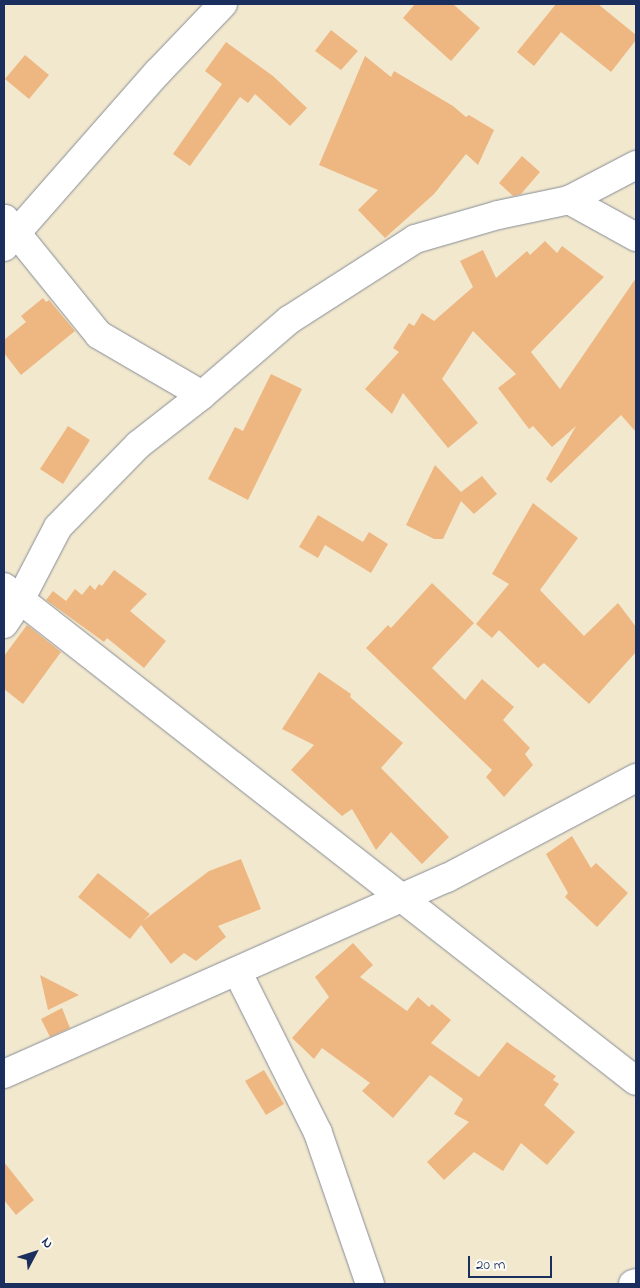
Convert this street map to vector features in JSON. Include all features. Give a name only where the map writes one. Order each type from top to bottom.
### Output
[{"type":"street","points":[[202,395],[100,335],[8,232],[223,4]]},
{"type":"street","points":[[4,624],[12,593],[58,527],[138,445],[202,395],[289,320],[415,239],[498,215],[569,200],[636,165]]},
{"type":"street","points":[[569,200],[636,237]]},
{"type":"street","points":[[12,593],[399,898],[636,1081]]},
{"type":"street","points":[[4,1074],[447,878],[636,778]]},
{"type":"street","points":[[237,971],[318,1133],[370,1284]]},
{"type":"building","points":[[415,4],[453,4],[480,28],[451,61],[403,18]]},
{"type":"building","points":[[556,4],[598,4],[636,35],[636,40],[611,72],[561,32],[534,66],[517,52]]},
{"type":"building","points":[[331,30],[358,51],[341,70],[315,51]]},
{"type":"building","points":[[226,42],[273,76],[307,108],[290,126],[255,94],[248,103],[240,97],[190,166],[173,154],[222,84],[205,71]]},
{"type":"building","points":[[25,55],[49,75],[29,99],[5,79]]},
{"type":"building","points":[[365,56],[391,77],[394,71],[453,106],[466,117],[469,115],[494,130],[478,165],[466,154],[434,194],[385,238],[358,210],[378,190],[319,165]]},
{"type":"building","points":[[522,156],[540,172],[521,194],[513,196],[499,183]]},
{"type":"building","points":[[545,241],[557,253],[562,246],[604,277],[531,352],[560,389],[636,278],[636,432],[621,415],[551,483],[546,479],[576,426],[552,447],[533,426],[529,429],[498,388],[516,374],[473,331],[442,379],[478,423],[448,448],[403,393],[392,414],[365,389],[399,352],[393,348],[409,323],[414,326],[422,313],[434,321],[473,287],[460,261],[483,250],[496,278],[527,251],[530,255]]},
{"type":"building","points":[[43,298],[46,302],[49,300],[75,331],[21,375],[4,353],[4,340],[26,322],[21,316]]},
{"type":"building","points":[[271,374],[302,389],[248,500],[208,479],[235,427],[243,431]]},
{"type":"building","points":[[68,426],[90,440],[63,484],[40,469]]},
{"type":"building","points":[[435,465],[461,492],[482,476],[497,494],[474,514],[461,501],[443,539],[434,539],[406,525]]},
{"type":"building","points":[[533,503],[578,538],[540,590],[584,636],[618,603],[636,627],[636,652],[589,704],[544,663],[538,668],[499,630],[492,638],[476,624],[509,584],[492,574]]},
{"type":"building","points":[[318,515],[363,542],[369,532],[388,544],[371,573],[325,545],[318,558],[299,547]]},
{"type":"building","points":[[114,570],[147,594],[130,611],[166,641],[144,668],[107,638],[104,642],[46,600],[53,591],[66,601],[75,589],[82,595],[90,585],[95,590],[99,584],[102,586]]},
{"type":"building","points":[[432,583],[474,623],[432,668],[465,700],[482,679],[514,707],[503,720],[530,748],[525,754],[533,765],[504,797],[486,777],[492,770],[366,648],[388,625],[391,628]]},
{"type":"building","points":[[27,625],[61,652],[23,704],[4,689],[4,656]]},
{"type":"building","points":[[319,672],[351,694],[350,697],[403,743],[381,768],[449,837],[422,864],[391,832],[376,850],[352,809],[342,816],[291,770],[314,745],[282,729]]},
{"type":"building","points":[[572,836],[591,868],[596,863],[628,893],[597,927],[565,897],[568,893],[546,854]]},
{"type":"building","points":[[241,859],[261,909],[218,926],[226,937],[196,961],[184,953],[171,964],[141,925],[130,939],[78,897],[98,873],[150,914],[143,921],[209,871]]},
{"type":"building","points":[[353,943],[373,965],[360,977],[407,1011],[418,997],[429,1007],[432,1004],[451,1020],[431,1043],[479,1077],[507,1042],[556,1076],[553,1080],[559,1084],[544,1105],[575,1132],[547,1165],[521,1143],[503,1171],[474,1152],[444,1180],[427,1162],[469,1122],[454,1114],[463,1099],[430,1075],[393,1118],[362,1091],[370,1083],[322,1048],[314,1059],[292,1038],[329,997],[315,977]]},
{"type":"building","points":[[40,975],[79,995],[48,1010]]},
{"type":"building","points":[[62,1008],[70,1028],[50,1037],[41,1019]]},
{"type":"building","points":[[264,1070],[284,1104],[266,1115],[245,1081]]},
{"type":"building","points":[[4,1162],[34,1200],[16,1215],[4,1200]]}]
